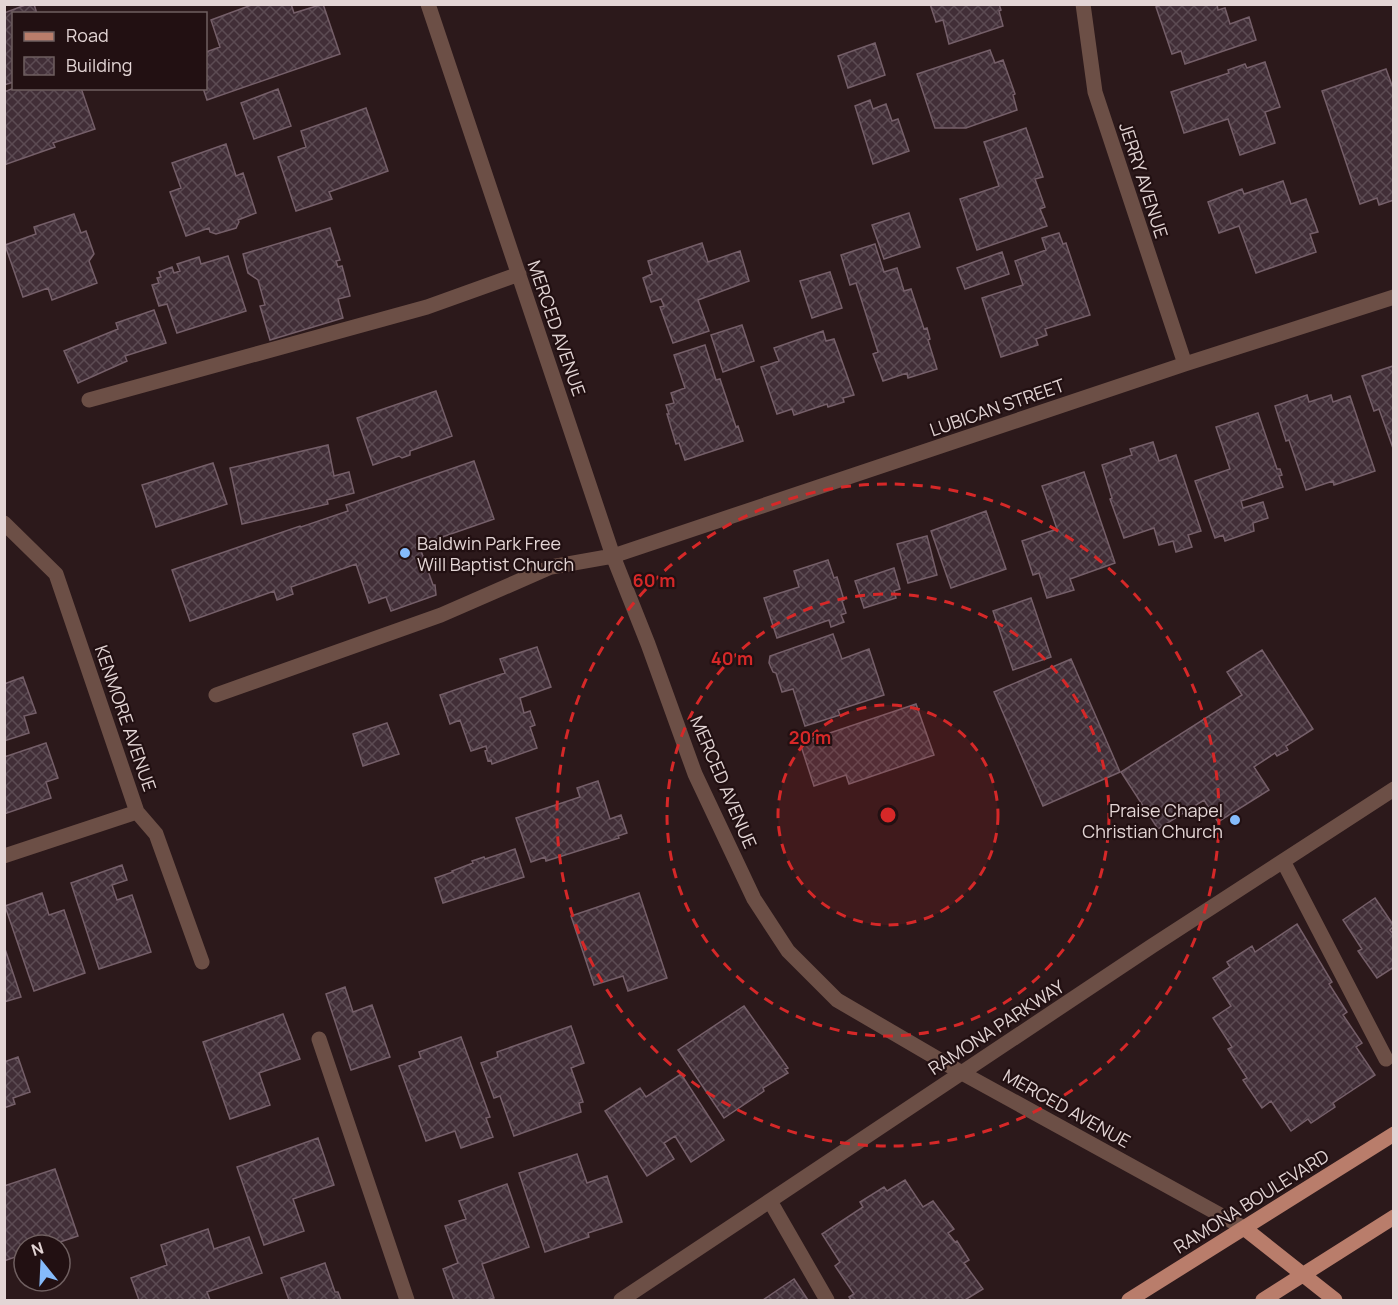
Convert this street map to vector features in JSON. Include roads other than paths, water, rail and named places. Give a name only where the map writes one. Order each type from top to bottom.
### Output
[{"type":"main road","name":"RAMONA BOULEVARD","points":[[1129,1300],[1394,1134]]},
{"type":"main road","points":[[1263,1300],[1394,1217]]},
{"type":"main road","name":"MERCED AVENUE","points":[[1244,1228],[1335,1300]]},
{"type":"street","name":"MERCED AVENUE","points":[[428,4],[613,556],[696,774],[754,899],[788,951],[837,1000],[1244,1228]]},
{"type":"street","name":"JERRY AVENUE","points":[[1083,4],[1095,92],[1185,364]]},
{"type":"street","points":[[89,400],[427,307],[519,274]]},
{"type":"street","name":"LUBICAN STREET","points":[[216,694],[441,615],[551,567],[613,556],[1185,364],[1394,297]]},
{"type":"street","name":"KENMORE AVENUE","points":[[4,523],[57,574],[137,812],[4,856]]},
{"type":"street","name":"RAMONA PARKWAY","points":[[621,1300],[962,1072],[1394,789]]},
{"type":"street","points":[[137,812],[156,834],[202,962]]},
{"type":"street","points":[[1283,861],[1386,1059]]},
{"type":"street","points":[[319,1039],[407,1300]]},
{"type":"street","points":[[770,1201],[827,1300]]},
{"type":"place","name":"Baldwin Park Free Will Baptist Church","points":[[405,553]]},
{"type":"place","name":"Praise Chapel Christian Church","points":[[1235,820]]}]
